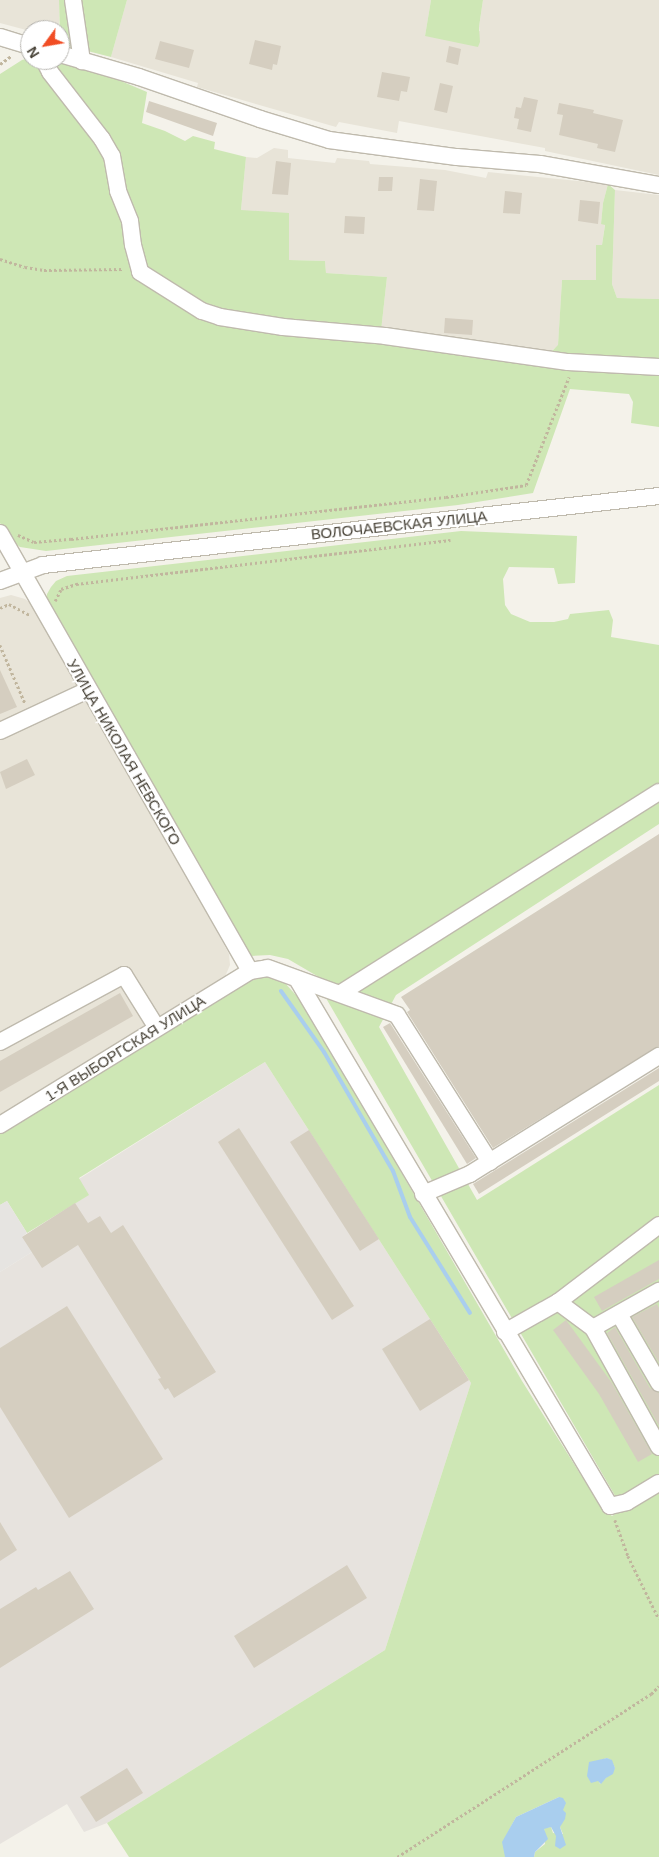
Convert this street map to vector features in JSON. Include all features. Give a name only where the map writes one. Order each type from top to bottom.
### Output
[{"type":"street","points":[[73,0],[82,61]]},
{"type":"street","points":[[0,37],[20,43]]},
{"type":"street","points":[[70,57],[329,140],[457,157],[540,164],[659,185]]},
{"type":"street","points":[[49,70],[102,139],[112,156],[118,190],[130,221],[134,252],[140,272],[186,303],[220,317],[283,327],[385,336],[474,350],[582,363],[659,367]]},
{"type":"street","name":"ВОЛОЧАЕВСКАЯ УЛИЦА","points":[[0,581],[21,571],[43,565],[66,562],[659,496]]},
{"type":"street","name":"УЛИЦА НИКОЛАЯ НЕВСКОГО","points":[[8,533],[21,571],[44,613],[250,971]]},
{"type":"street","points":[[0,731],[88,690]]},
{"type":"street","points":[[341,993],[659,792]]},
{"type":"street","points":[[250,971],[268,968],[397,1014],[490,1162]]},
{"type":"street","name":"1-Я ВЫБОРГСКАЯ УЛИЦА","points":[[0,1125],[250,971]]},
{"type":"street","points":[[0,1042],[124,975],[157,1028]]},
{"type":"street","points":[[297,979],[610,1506],[627,1502],[659,1483]]},
{"type":"street","points":[[423,1194],[460,1180],[659,1056]]},
{"type":"street","points":[[505,1332],[558,1302],[659,1225]]},
{"type":"street","points":[[593,1328],[658,1293]]},
{"type":"street","points":[[558,1302],[593,1328],[659,1447]]},
{"type":"street","points":[[618,1314],[659,1383]]},
{"type":"path","points":[[0,259],[25,267],[44,270],[120,268],[140,272]]},
{"type":"path","points":[[8,533],[34,542],[71,539],[446,497],[526,486],[556,415],[567,381],[582,363]]},
{"type":"path","points":[[0,608],[9,604],[34,618],[53,608],[61,589],[76,584],[450,540]]},
{"type":"path","points":[[0,645],[31,717]]},
{"type":"path","points":[[610,1506],[628,1556],[659,1619]]},
{"type":"path","points":[[397,1857],[651,1694],[659,1686]]},
{"type":"shaded area","points":[[0,0],[59,0],[59,20],[20,20],[20,28],[0,23]]},
{"type":"shaded area","points":[[127,0],[431,0],[425,36],[480,31],[483,0],[659,0],[659,175],[545,151],[545,148],[399,121],[397,133],[339,122],[336,127],[197,87],[198,83],[111,57]]},
{"type":"shaded area","points":[[274,148],[288,150],[288,158],[335,163],[337,158],[369,161],[370,164],[445,170],[486,178],[488,172],[608,184],[603,203],[601,224],[605,224],[602,245],[596,245],[596,280],[562,280],[558,346],[551,351],[381,331],[387,277],[326,273],[325,261],[289,260],[241,210],[246,157],[257,158]]},
{"type":"shaded area","points":[[615,190],[659,195],[659,299],[617,298],[612,284]]},
{"type":"shaded area","points":[[11,595],[25,599],[38,609],[221,939],[229,954],[230,965],[224,979],[0,1117],[0,598]]},
{"type":"shaded area","points":[[265,1062],[471,1383],[385,1650],[107,1823],[84,1832],[67,1804],[0,1844],[0,1272],[32,1252],[22,1237],[88,1195],[79,1179]]},
{"type":"shaded area","points":[[7,1201],[27,1233],[22,1237],[32,1252],[0,1272],[0,1205]]},
{"type":"green space","points":[[59,0],[127,0],[111,57],[70,47],[70,20],[59,20]]},
{"type":"green space","points":[[431,0],[483,0],[478,47],[425,36]]},
{"type":"green space","points":[[20,61],[20,70],[70,70],[70,65],[121,81],[147,92],[142,123],[165,131],[185,141],[193,136],[215,142],[214,149],[246,157],[241,210],[289,213],[289,260],[325,261],[326,273],[387,277],[381,331],[552,351],[558,345],[562,280],[596,280],[596,245],[602,245],[605,225],[601,224],[603,203],[608,184],[615,190],[612,284],[617,298],[659,299],[659,427],[631,423],[633,402],[629,394],[570,389],[533,493],[458,505],[46,551],[20,547],[9,538],[0,523],[0,74]]},
{"type":"green space","points":[[461,531],[577,536],[575,583],[558,584],[554,568],[509,567],[503,579],[505,605],[511,614],[530,622],[554,622],[568,619],[570,614],[609,610],[613,620],[611,637],[659,645],[659,784],[342,986],[329,983],[288,959],[270,955],[250,956],[47,604],[47,594],[56,581],[67,576]]},
{"type":"green space","points":[[659,798],[659,824],[396,995],[379,1027],[477,1200],[659,1085],[659,1857],[534,1857],[535,1852],[545,1844],[544,1828],[551,1827],[553,1833],[563,1834],[560,1827],[563,1810],[559,1797],[516,1817],[508,1832],[505,1857],[129,1857],[107,1823],[385,1650],[471,1383],[265,1062],[79,1178],[89,1195],[27,1233],[7,1201],[0,1205],[0,1133],[175,1024],[249,981],[266,977],[284,982],[304,1004],[522,1381],[601,1507],[612,1516],[622,1510],[323,993],[338,997]],"holes":[[[607,1758],[611,1760],[615,1768],[600,1784],[594,1762]]]},
{"type":"water","points":[[607,1758],[612,1760],[615,1768],[613,1774],[601,1784],[598,1781],[591,1783],[587,1776],[589,1762]]},
{"type":"water","points":[[559,1797],[563,1798],[566,1803],[563,1810],[566,1813],[565,1819],[560,1827],[566,1845],[560,1849],[555,1846],[556,1836],[551,1827],[544,1829],[548,1839],[535,1852],[534,1857],[505,1857],[502,1842],[516,1817]]},
{"type":"building","points":[[255,40],[281,46],[277,65],[273,64],[272,70],[249,64]]},
{"type":"building","points":[[160,41],[194,50],[189,68],[155,59]]},
{"type":"building","points":[[449,46],[461,49],[458,65],[446,62]]},
{"type":"building","points":[[382,72],[410,77],[407,92],[401,91],[399,101],[377,97]]},
{"type":"building","points":[[440,83],[453,86],[447,113],[434,110]]},
{"type":"building","points":[[524,97],[538,100],[531,132],[517,129],[519,119],[514,118],[516,107],[521,108]]},
{"type":"building","points":[[149,101],[217,123],[213,136],[146,112]]},
{"type":"building","points":[[559,103],[594,110],[593,113],[623,120],[615,152],[597,148],[598,144],[559,135],[563,115],[557,114]]},
{"type":"building","points":[[276,161],[291,163],[288,195],[272,194]]},
{"type":"building","points":[[379,177],[393,177],[392,191],[378,191]]},
{"type":"building","points":[[420,179],[437,181],[434,211],[417,210]]},
{"type":"building","points":[[505,191],[522,193],[520,214],[503,213]]},
{"type":"building","points":[[580,200],[600,202],[598,224],[578,221]]},
{"type":"building","points":[[345,216],[365,217],[364,234],[344,233]]},
{"type":"building","points":[[445,318],[473,320],[472,335],[444,333]]},
{"type":"building","points":[[0,670],[17,707],[0,714]]},
{"type":"building","points":[[27,759],[35,775],[6,789],[0,772]]},
{"type":"building","points":[[659,834],[659,1046],[493,1148],[407,1012],[410,1010],[401,997]]},
{"type":"building","points":[[120,993],[133,1016],[0,1092],[0,1061]]},
{"type":"building","points":[[390,1023],[476,1158],[467,1164],[383,1027]]},
{"type":"building","points":[[659,1068],[659,1081],[479,1194],[473,1184]]},
{"type":"building","points":[[239,1128],[354,1306],[332,1320],[218,1142]]},
{"type":"building","points":[[309,1130],[379,1239],[360,1251],[290,1142]]},
{"type":"building","points":[[75,1203],[88,1223],[100,1216],[111,1233],[123,1225],[216,1372],[174,1398],[168,1388],[165,1390],[158,1379],[161,1378],[78,1245],[42,1268],[22,1237]]},
{"type":"building","points":[[659,1260],[659,1279],[602,1311],[594,1297]]},
{"type":"building","points":[[657,1304],[659,1308],[659,1363],[632,1317]]},
{"type":"building","points":[[67,1306],[163,1459],[69,1518],[0,1407],[0,1348]]},
{"type":"building","points":[[430,1319],[469,1380],[420,1411],[382,1349]]},
{"type":"building","points":[[566,1320],[612,1383],[652,1454],[638,1462],[599,1394],[553,1330]]},
{"type":"building","points":[[615,1327],[650,1388],[659,1393],[659,1426],[607,1333]]},
{"type":"building","points":[[0,1522],[17,1550],[0,1561]]},
{"type":"building","points":[[347,1565],[367,1598],[254,1668],[234,1636]]},
{"type":"building","points":[[70,1571],[94,1609],[0,1668],[0,1609],[36,1587],[38,1590]]},
{"type":"building","points":[[127,1768],[143,1793],[96,1822],[80,1797]]},
{"type":"waterway","points":[[281,991],[324,1052],[393,1171],[410,1217],[470,1313]]}]
